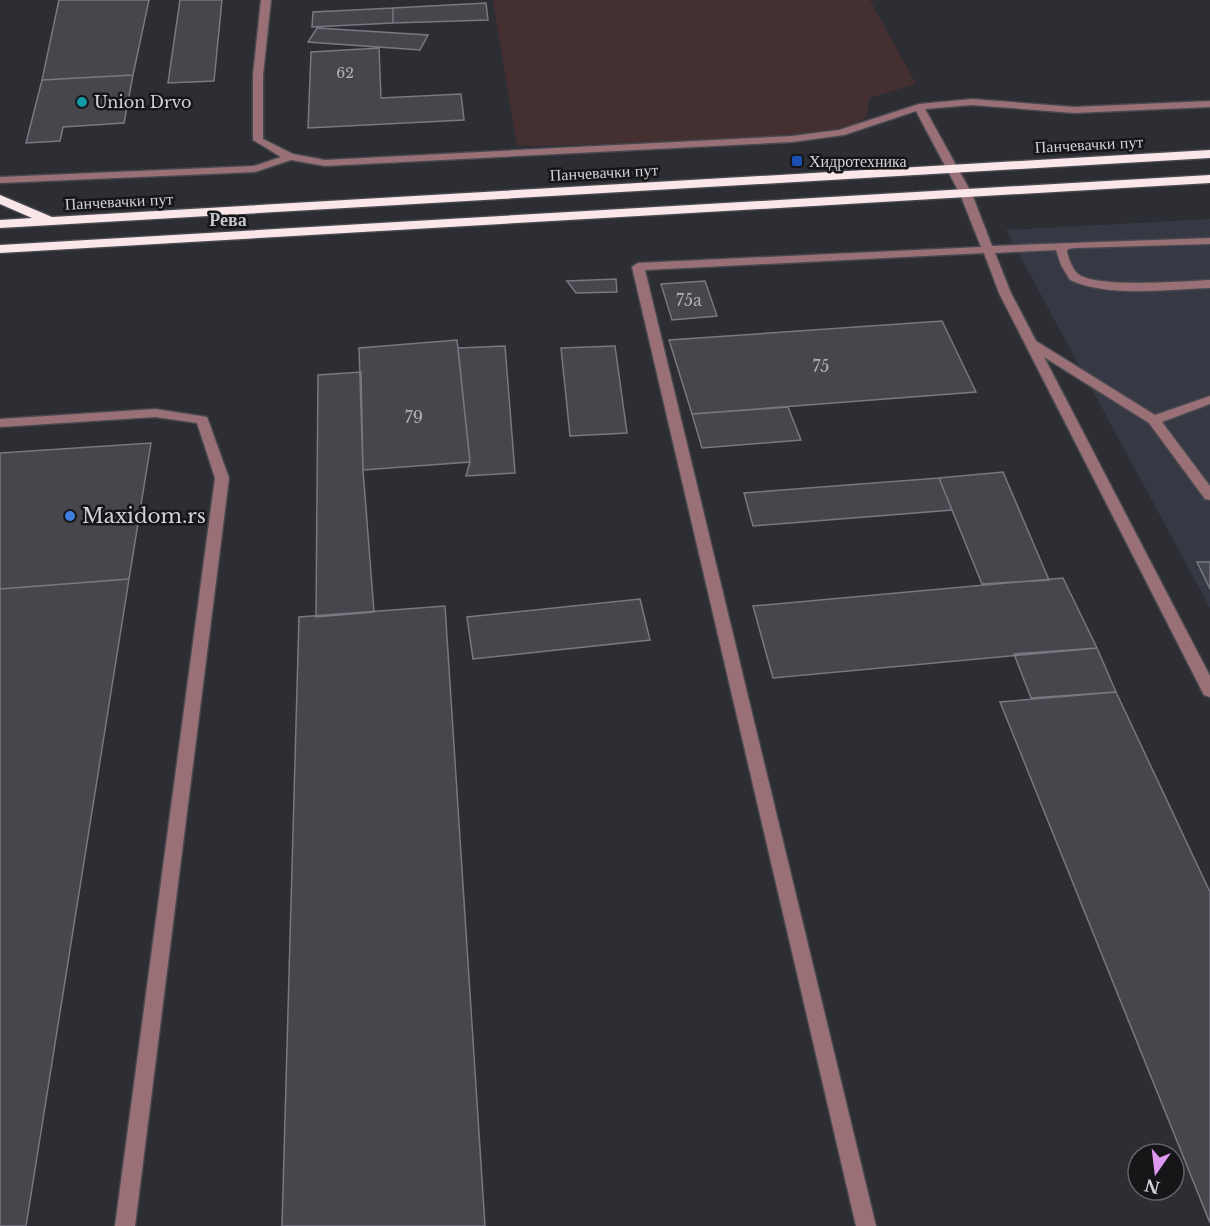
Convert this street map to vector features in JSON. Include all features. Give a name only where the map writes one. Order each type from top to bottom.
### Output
[{"type":"highway","name":"Панчевачки пут","points":[[0,224],[1210,154]]},
{"type":"highway","points":[[2,249],[1210,179]]},
{"type":"highway","points":[[0,199],[53,222]]},
{"type":"street","points":[[266,0],[258,75],[258,140],[290,157],[325,163],[792,139],[840,133],[919,107],[972,102],[1074,110],[1210,104]]},
{"type":"street","points":[[919,107],[954,168],[1005,293],[1210,692]]},
{"type":"street","points":[[0,180],[255,169],[290,157]]},
{"type":"street","points":[[866,1226],[638,267],[988,249],[1210,241]]},
{"type":"street","points":[[1063,246],[1061,252],[1074,277],[1086,282],[1107,286],[1210,284]]},
{"type":"street","points":[[1031,343],[1154,420],[1210,496]]},
{"type":"street","points":[[1154,420],[1210,400]]},
{"type":"street","points":[[0,423],[155,413],[202,420],[222,478],[125,1226]]},
{"type":"shaded area","points":[[493,0],[870,0],[916,84],[869,98],[867,117],[840,133],[699,143],[517,146]]},
{"type":"shaded area","points":[[1210,219],[1210,608],[1006,230]]},
{"type":"building","points":[[59,0],[149,0],[133,75],[42,80]]},
{"type":"building","points":[[180,0],[222,0],[214,81],[168,83]]},
{"type":"building","points":[[486,3],[488,20],[393,23],[393,8]]},
{"type":"building","points":[[393,8],[393,23],[312,27],[313,12]]},
{"type":"building","points":[[317,28],[428,35],[420,50],[308,42]]},
{"type":"building","points":[[379,48],[381,98],[461,94],[464,120],[308,128],[311,52]]},
{"type":"building","name":"Union Drvo","points":[[133,75],[124,123],[63,127],[60,141],[26,143],[42,80]]},
{"type":"building","points":[[616,279],[617,292],[576,293],[567,281]]},
{"type":"building","points":[[705,281],[717,316],[672,320],[661,284]]},
{"type":"building","points":[[942,321],[976,392],[692,414],[669,340]]},
{"type":"building","points":[[457,340],[470,462],[363,470],[359,348]]},
{"type":"building","points":[[505,346],[515,473],[466,476],[470,462],[458,348]]},
{"type":"building","points":[[615,346],[627,433],[570,436],[561,348]]},
{"type":"building","points":[[361,372],[363,470],[374,612],[316,617],[318,375]]},
{"type":"building","points":[[788,407],[801,440],[702,448],[692,414]]},
{"type":"building","name":"Maxidom.rs","points":[[151,443],[129,579],[0,589],[0,453]]},
{"type":"building","points":[[1003,472],[1049,580],[982,584],[939,478]]},
{"type":"building","points":[[939,478],[952,510],[753,526],[744,493]]},
{"type":"building","points":[[1197,562],[1210,562],[1210,589]]},
{"type":"building","points":[[1063,578],[1097,648],[773,678],[753,606]]},
{"type":"building","points":[[129,579],[26,1226],[0,1226],[0,589]]},
{"type":"building","points":[[640,599],[650,640],[473,659],[467,617]]},
{"type":"building","points":[[445,606],[485,1226],[282,1226],[299,617]]},
{"type":"building","points":[[1097,648],[1116,692],[1031,698],[1014,654]]},
{"type":"building","points":[[1116,692],[1210,892],[1210,1223],[1186,1163],[1186,1142],[1177,1142],[1000,702]]},
{"type":"place","name":"Union Drvo","points":[[82,102]]},
{"type":"place","name":"Хидротехника","points":[[797,161]]},
{"type":"place","name":"Maxidom.rs","points":[[70,516]]},
{"type":"district","name":"Рева","points":[[228,220]]}]
